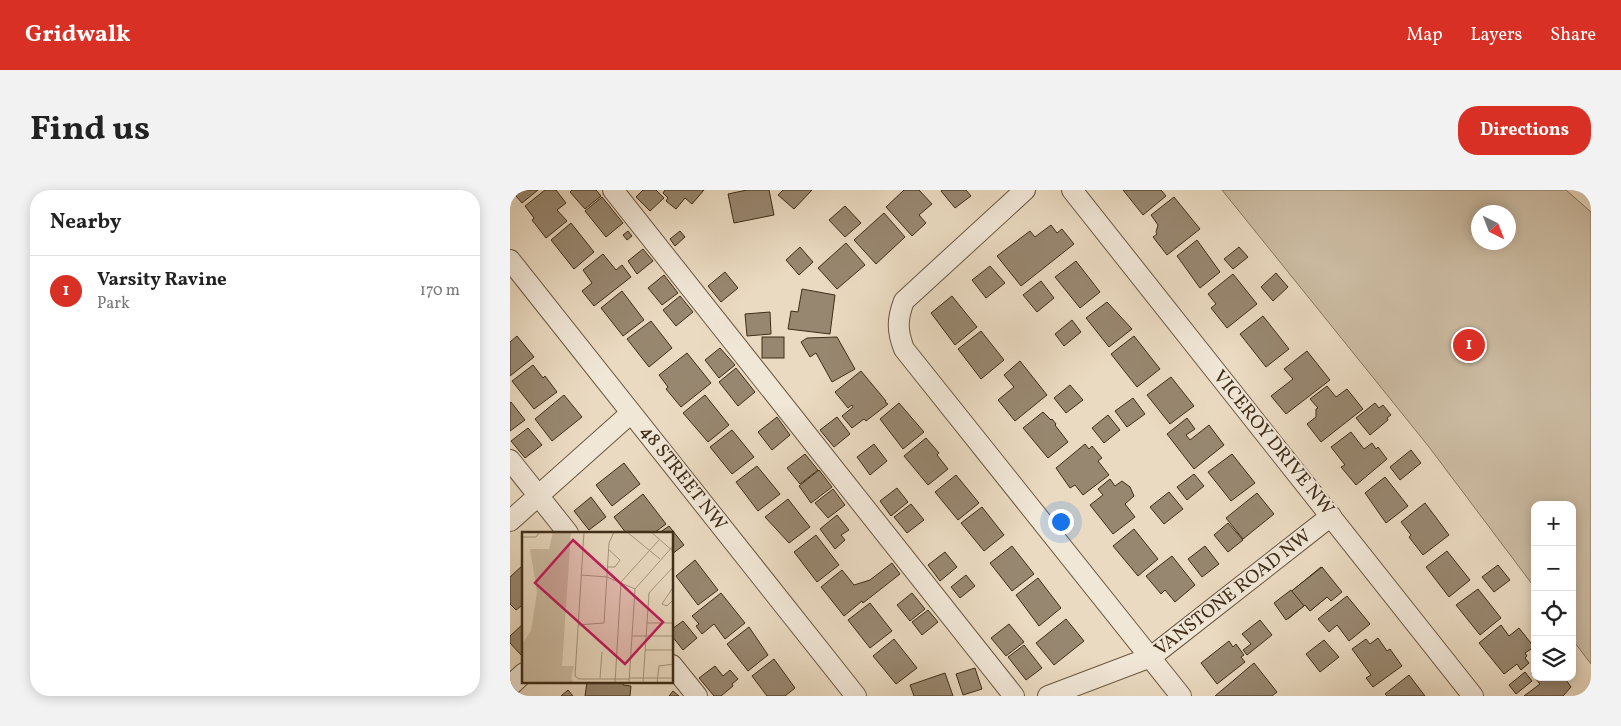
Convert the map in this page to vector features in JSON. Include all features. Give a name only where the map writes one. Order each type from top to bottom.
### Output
[{"type":"street","points":[[613,190],[1014,696]]},
{"type":"street","points":[[1025,190],[904,301],[898,324],[899,337],[904,348],[1181,696]]},
{"type":"street","name":"VICEROY DRIVE NW","points":[[1072,190],[1473,696]]},
{"type":"street","name":"48 STREET NW","points":[[510,260],[856,696]]},
{"type":"street","points":[[510,521],[631,413]]},
{"type":"street","points":[[510,460],[566,532]]},
{"type":"street","name":"VANSTONE ROAD NW","points":[[1048,696],[1151,658],[1331,516]]},
{"type":"street","points":[[674,667],[697,696]]},
{"type":"street","points":[[510,686],[522,675]]},
{"type":"shaded area","points":[[1222,190],[1566,190],[1591,212],[1591,664],[1576,644],[1576,501],[1531,501],[1531,583],[1429,447]]},
{"type":"building","points":[[511,190],[538,190],[522,203]]},
{"type":"building","points":[[545,190],[556,190],[566,203],[557,210],[567,221],[546,238],[532,220],[534,218],[525,206]]},
{"type":"building","points":[[572,190],[596,190],[601,196],[585,209],[570,192]]},
{"type":"building","points":[[643,190],[656,190],[664,198],[650,211],[636,197]]},
{"type":"building","points":[[665,190],[704,190],[692,204],[685,198],[676,209],[666,201],[668,198],[663,193]]},
{"type":"building","points":[[747,190],[769,190],[774,215],[734,223],[728,194]]},
{"type":"building","points":[[783,190],[812,190],[794,209],[778,195]]},
{"type":"building","points":[[904,190],[919,190],[932,204],[919,215],[926,223],[912,236],[886,207]]},
{"type":"building","points":[[942,190],[966,190],[971,196],[955,208]]},
{"type":"building","points":[[1123,190],[1161,190],[1166,196],[1143,215]]},
{"type":"building","points":[[602,197],[623,223],[606,237],[585,211]]},
{"type":"building","points":[[1174,197],[1200,229],[1167,255],[1153,237],[1157,234],[1158,225],[1151,215]]},
{"type":"building","points":[[845,206],[861,223],[845,237],[829,220]]},
{"type":"building","points":[[884,213],[905,237],[876,264],[854,240]]},
{"type":"building","points":[[571,223],[594,252],[574,269],[551,240]]},
{"type":"building","points":[[1051,225],[1057,233],[1062,229],[1074,244],[1021,286],[997,256],[1030,231],[1035,237]]},
{"type":"building","points":[[628,231],[632,236],[627,240],[623,235]]},
{"type":"building","points":[[680,231],[685,237],[675,246],[670,239]]},
{"type":"building","points":[[1197,240],[1220,272],[1200,288],[1177,256]]},
{"type":"building","points":[[846,243],[865,265],[837,289],[818,268]]},
{"type":"building","points":[[800,247],[813,262],[799,275],[786,260]]},
{"type":"building","points":[[1239,247],[1248,257],[1233,269],[1224,259]]},
{"type":"building","points":[[643,249],[653,261],[637,274],[628,261]]},
{"type":"building","points":[[603,254],[616,270],[622,265],[631,277],[594,306],[582,291],[592,283],[583,270]]},
{"type":"building","points":[[1076,261],[1100,292],[1080,308],[1055,277]]},
{"type":"building","points":[[990,266],[1005,283],[986,298],[972,280]]},
{"type":"building","points":[[725,272],[738,288],[721,302],[708,286]]},
{"type":"building","points":[[1276,273],[1288,287],[1273,301],[1261,287]]},
{"type":"building","points":[[1233,274],[1257,304],[1227,328],[1211,308],[1216,304],[1208,294]]},
{"type":"building","points":[[664,275],[678,293],[662,305],[648,288]]},
{"type":"building","points":[[1041,281],[1054,298],[1037,312],[1023,295]]},
{"type":"building","points":[[802,289],[835,295],[830,334],[788,329],[791,311],[798,312]]},
{"type":"building","points":[[622,291],[644,320],[623,336],[601,308]]},
{"type":"building","points":[[680,296],[693,312],[676,326],[663,310]]},
{"type":"building","points":[[952,296],[977,327],[955,345],[931,313]]},
{"type":"building","points":[[1107,302],[1132,329],[1109,347],[1086,318]]},
{"type":"building","points":[[770,312],[771,334],[747,336],[745,314]]},
{"type":"building","points":[[1263,316],[1289,349],[1266,367],[1240,334]]},
{"type":"building","points":[[1072,320],[1081,332],[1064,346],[1055,334]]},
{"type":"building","points":[[651,321],[672,348],[649,367],[627,339]]},
{"type":"building","points":[[981,331],[1004,360],[981,379],[958,349]]},
{"type":"building","points":[[517,336],[534,357],[510,376],[510,342]]},
{"type":"building","points":[[1134,336],[1160,369],[1137,387],[1111,354]]},
{"type":"building","points":[[762,337],[784,337],[784,358],[762,358]]},
{"type":"building","points":[[837,337],[855,369],[832,382],[816,353],[810,357],[801,342],[807,338]]},
{"type":"building","points":[[720,348],[735,365],[719,378],[705,360]]},
{"type":"building","points":[[1307,351],[1330,380],[1286,414],[1271,396],[1293,379],[1284,369]]},
{"type":"building","points":[[687,353],[711,383],[681,407],[666,389],[668,387],[659,375]]},
{"type":"building","points":[[1020,361],[1047,395],[1015,421],[998,400],[1014,387],[1004,375]]},
{"type":"building","points":[[533,365],[543,378],[545,376],[557,392],[534,409],[512,381]]},
{"type":"building","points":[[736,368],[755,392],[738,406],[719,382]]},
{"type":"building","points":[[861,371],[888,404],[866,421],[864,419],[852,428],[842,416],[853,407],[852,405],[848,408],[835,392]]},
{"type":"building","points":[[1171,377],[1194,406],[1170,424],[1147,395]]},
{"type":"building","points":[[1070,385],[1083,400],[1066,413],[1054,398]]},
{"type":"building","points":[[1327,386],[1336,397],[1347,389],[1363,409],[1321,442],[1307,424],[1316,417],[1316,409],[1318,408],[1310,399]]},
{"type":"building","points":[[564,395],[582,417],[552,441],[535,419]]},
{"type":"building","points":[[705,395],[729,425],[708,442],[683,413]]},
{"type":"building","points":[[1133,398],[1145,414],[1127,427],[1115,411]]},
{"type":"building","points":[[510,403],[525,420],[510,431]]},
{"type":"building","points":[[899,403],[924,432],[903,449],[880,419]]},
{"type":"building","points":[[1375,403],[1379,408],[1383,405],[1391,415],[1387,418],[1388,420],[1370,435],[1356,418]]},
{"type":"building","points":[[1043,412],[1052,419],[1068,442],[1048,458],[1023,428]]},
{"type":"building","points":[[1108,415],[1120,430],[1104,443],[1092,428]]},
{"type":"building","points":[[777,417],[790,435],[772,450],[758,432]]},
{"type":"building","points":[[837,417],[850,434],[834,447],[820,430]]},
{"type":"building","points":[[1187,418],[1195,429],[1186,435],[1190,440],[1209,425],[1224,445],[1194,469],[1167,434]]},
{"type":"building","points":[[528,428],[542,445],[525,458],[511,441]]},
{"type":"building","points":[[732,430],[754,457],[732,474],[710,447]]},
{"type":"building","points":[[1351,432],[1364,449],[1372,443],[1376,449],[1378,447],[1387,459],[1356,485],[1341,467],[1345,465],[1331,447]]},
{"type":"building","points":[[926,438],[939,453],[937,455],[948,469],[928,485],[904,456]]},
{"type":"building","points":[[874,444],[887,461],[870,475],[857,457]]},
{"type":"building","points":[[1085,444],[1089,449],[1092,446],[1102,458],[1098,461],[1109,475],[1083,495],[1075,485],[1070,488],[1056,468]]},
{"type":"building","points":[[1411,450],[1421,463],[1400,480],[1390,467]]},
{"type":"building","points":[[805,454],[818,470],[800,484],[787,468]]},
{"type":"building","points":[[1232,454],[1255,483],[1231,501],[1208,472]]},
{"type":"building","points":[[624,463],[640,484],[612,506],[596,485]]},
{"type":"building","points":[[757,466],[780,494],[758,511],[736,482]]},
{"type":"building","points":[[819,470],[832,487],[811,503],[799,486]]},
{"type":"building","points":[[1194,474],[1204,486],[1187,500],[1177,487]]},
{"type":"building","points":[[956,475],[979,503],[958,520],[935,492]]},
{"type":"building","points":[[1385,477],[1408,506],[1386,523],[1365,493]]},
{"type":"building","points":[[1110,479],[1115,486],[1122,481],[1130,487],[1134,496],[1125,504],[1135,517],[1113,534],[1090,505],[1103,495],[1098,489]]},
{"type":"building","points":[[897,488],[908,502],[891,516],[880,501]]},
{"type":"building","points":[[833,489],[845,505],[828,518],[815,503]]},
{"type":"building","points":[[1169,492],[1183,509],[1164,524],[1150,507]]},
{"type":"building","points":[[1257,493],[1274,514],[1243,539],[1226,518]]},
{"type":"building","points":[[643,494],[666,524],[655,532],[625,532],[614,517]]},
{"type":"building","points":[[591,497],[606,517],[589,530],[574,511]]},
{"type":"building","points":[[788,499],[810,527],[789,543],[765,517]]},
{"type":"building","points":[[1425,503],[1449,535],[1423,555],[1409,537],[1411,535],[1401,522]]},
{"type":"building","points":[[911,504],[924,520],[907,533],[894,517]]},
{"type":"building","points":[[982,507],[1004,535],[984,551],[961,523]]},
{"type":"building","points":[[837,515],[849,530],[841,535],[845,540],[835,549],[820,529]]},
{"type":"building","points":[[1228,523],[1243,540],[1228,552],[1214,535]]},
{"type":"building","points":[[669,526],[674,532],[660,532]]},
{"type":"building","points":[[1134,529],[1158,559],[1138,576],[1113,546]]},
{"type":"building","points":[[674,532],[684,545],[674,552]]},
{"type":"building","points":[[816,535],[839,565],[817,582],[794,552]]},
{"type":"building","points":[[1012,546],[1034,574],[1012,591],[990,563]]},
{"type":"building","points":[[1205,546],[1219,564],[1202,577],[1188,559]]},
{"type":"building","points":[[1447,551],[1470,580],[1449,597],[1426,567]]},
{"type":"building","points":[[945,552],[957,567],[940,581],[928,565]]},
{"type":"building","points":[[1172,556],[1195,585],[1175,602],[1165,590],[1161,594],[1146,576]]},
{"type":"building","points":[[695,560],[718,590],[698,605],[676,576]]},
{"type":"building","points":[[892,563],[900,574],[844,616],[821,587],[842,570],[854,585],[870,580]]},
{"type":"building","points":[[1498,565],[1510,580],[1494,592],[1482,577]]},
{"type":"building","points":[[522,566],[522,606],[516,610],[510,604],[510,577]]},
{"type":"building","points":[[1321,567],[1338,588],[1310,611],[1293,590]]},
{"type":"building","points":[[1322,567],[1342,592],[1331,601],[1327,597],[1310,611],[1305,605],[1288,619],[1275,604]]},
{"type":"building","points":[[966,575],[975,586],[960,598],[951,587]]},
{"type":"building","points":[[1038,578],[1061,608],[1039,626],[1016,595]]},
{"type":"building","points":[[1478,589],[1501,618],[1480,635],[1456,605]]},
{"type":"building","points":[[1291,590],[1304,606],[1286,620],[1274,603]]},
{"type":"building","points":[[721,593],[745,623],[725,639],[714,624],[702,634],[696,626],[699,624],[692,616]]},
{"type":"building","points":[[912,593],[925,609],[910,621],[897,605]]},
{"type":"building","points":[[1347,596],[1370,624],[1349,641],[1337,625],[1329,632],[1318,619]]},
{"type":"building","points":[[870,603],[892,631],[870,648],[848,620]]},
{"type":"building","points":[[928,610],[938,622],[922,635],[912,622]]},
{"type":"building","points":[[1066,619],[1084,641],[1054,665],[1036,643]]},
{"type":"building","points":[[1260,620],[1272,635],[1247,655],[1243,650],[1251,644],[1242,634]]},
{"type":"building","points":[[683,621],[697,638],[683,650],[674,639],[674,628]]},
{"type":"building","points":[[1009,624],[1024,642],[1006,656],[991,638]]},
{"type":"building","points":[[522,625],[522,656],[510,643],[510,636]]},
{"type":"building","points":[[1501,625],[1509,636],[1519,628],[1531,643],[1531,649],[1525,653],[1527,656],[1525,658],[1529,663],[1521,670],[1517,664],[1504,674],[1479,643]]},
{"type":"building","points":[[749,627],[768,655],[748,671],[727,644]]},
{"type":"building","points":[[1378,638],[1387,651],[1390,649],[1402,666],[1373,687],[1366,678],[1371,675],[1352,649],[1366,639],[1370,644]]},
{"type":"building","points":[[894,639],[917,668],[896,684],[873,656]]},
{"type":"building","points":[[1324,640],[1339,657],[1320,672],[1306,654]]},
{"type":"building","points":[[1229,641],[1233,647],[1236,644],[1244,655],[1241,657],[1245,662],[1217,684],[1201,663]]},
{"type":"building","points":[[1024,645],[1042,668],[1026,680],[1008,657]]},
{"type":"building","points":[[774,659],[795,688],[785,696],[767,696],[752,676]]},
{"type":"building","points":[[1254,663],[1277,692],[1272,696],[1215,696]]},
{"type":"building","points":[[715,666],[723,676],[730,670],[738,679],[721,696],[714,696],[699,678]]},
{"type":"building","points":[[975,668],[982,689],[963,695],[956,674]]},
{"type":"building","points":[[1525,672],[1532,681],[1516,694],[1509,685]]},
{"type":"building","points":[[945,673],[953,696],[914,696],[910,685]]},
{"type":"building","points":[[1409,675],[1425,696],[1387,696],[1385,694]]},
{"type":"building","points":[[1538,681],[1567,681],[1571,687],[1563,696],[1524,696],[1540,684]]},
{"type":"building","points":[[587,683],[623,683],[623,685],[631,686],[630,696],[585,696]]},
{"type":"building","points":[[568,690],[573,696],[561,696]]},
{"type":"building","points":[[673,691],[679,696],[669,696]]},
{"type":"place","name":"Varsity Ravine","points":[[1469,345]]}]
